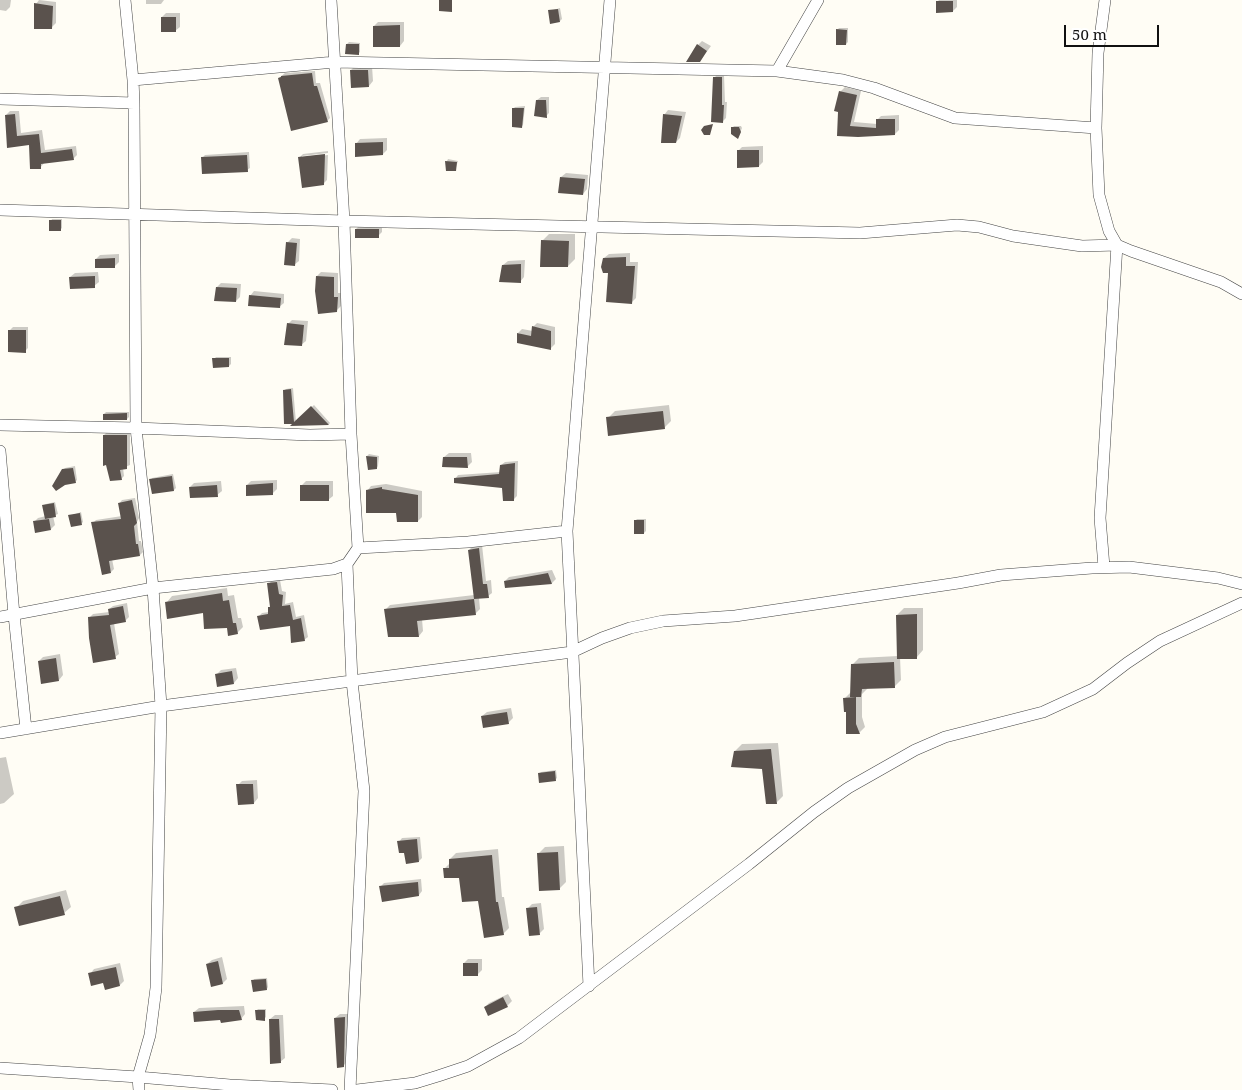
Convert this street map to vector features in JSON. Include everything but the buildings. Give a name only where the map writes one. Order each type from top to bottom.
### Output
[{"type":"street","points":[[125,0],[134,103],[136,428],[153,588],[161,706],[156,988],[150,1035],[138,1076],[139,1090]]},
{"type":"street","points":[[0,617],[153,588],[333,569],[347,564],[358,548],[351,434],[344,221],[331,0]]},
{"type":"street","points":[[590,986],[567,531],[610,0]]},
{"type":"street","points":[[777,72],[818,0]]},
{"type":"street","points":[[1104,567],[1100,518],[1117,245],[1109,231],[1100,195],[1096,128],[1098,53],[1105,0]]},
{"type":"street","points":[[133,80],[335,62],[777,72],[843,80],[874,88],[955,118],[1096,128]]},
{"type":"street","points":[[0,99],[134,103]]},
{"type":"street","points":[[0,210],[344,221],[860,233],[957,225],[1013,236],[1082,246],[1117,245],[1221,282],[1242,294]]},
{"type":"street","points":[[0,425],[310,435],[351,434]]},
{"type":"street","points":[[0,451],[26,729]]},
{"type":"street","points":[[358,548],[468,542],[567,531]]},
{"type":"street","points":[[347,564],[352,681],[364,791],[350,1090]]},
{"type":"street","points":[[0,733],[161,706],[572,652],[630,628],[663,621],[735,616],[948,584],[1001,574],[1130,566],[1218,578],[1242,584]]},
{"type":"street","points":[[357,1090],[415,1083],[468,1066],[519,1038],[590,986],[814,812],[848,788],[915,750],[945,737],[978,727],[1007,722],[1043,712],[1076,697],[1093,689],[1127,663],[1160,642],[1242,603]]},
{"type":"street","points":[[0,1068],[138,1076],[230,1085],[332,1090]]},
{"type":"street","points":[[382,1087],[398,1090]]}]
